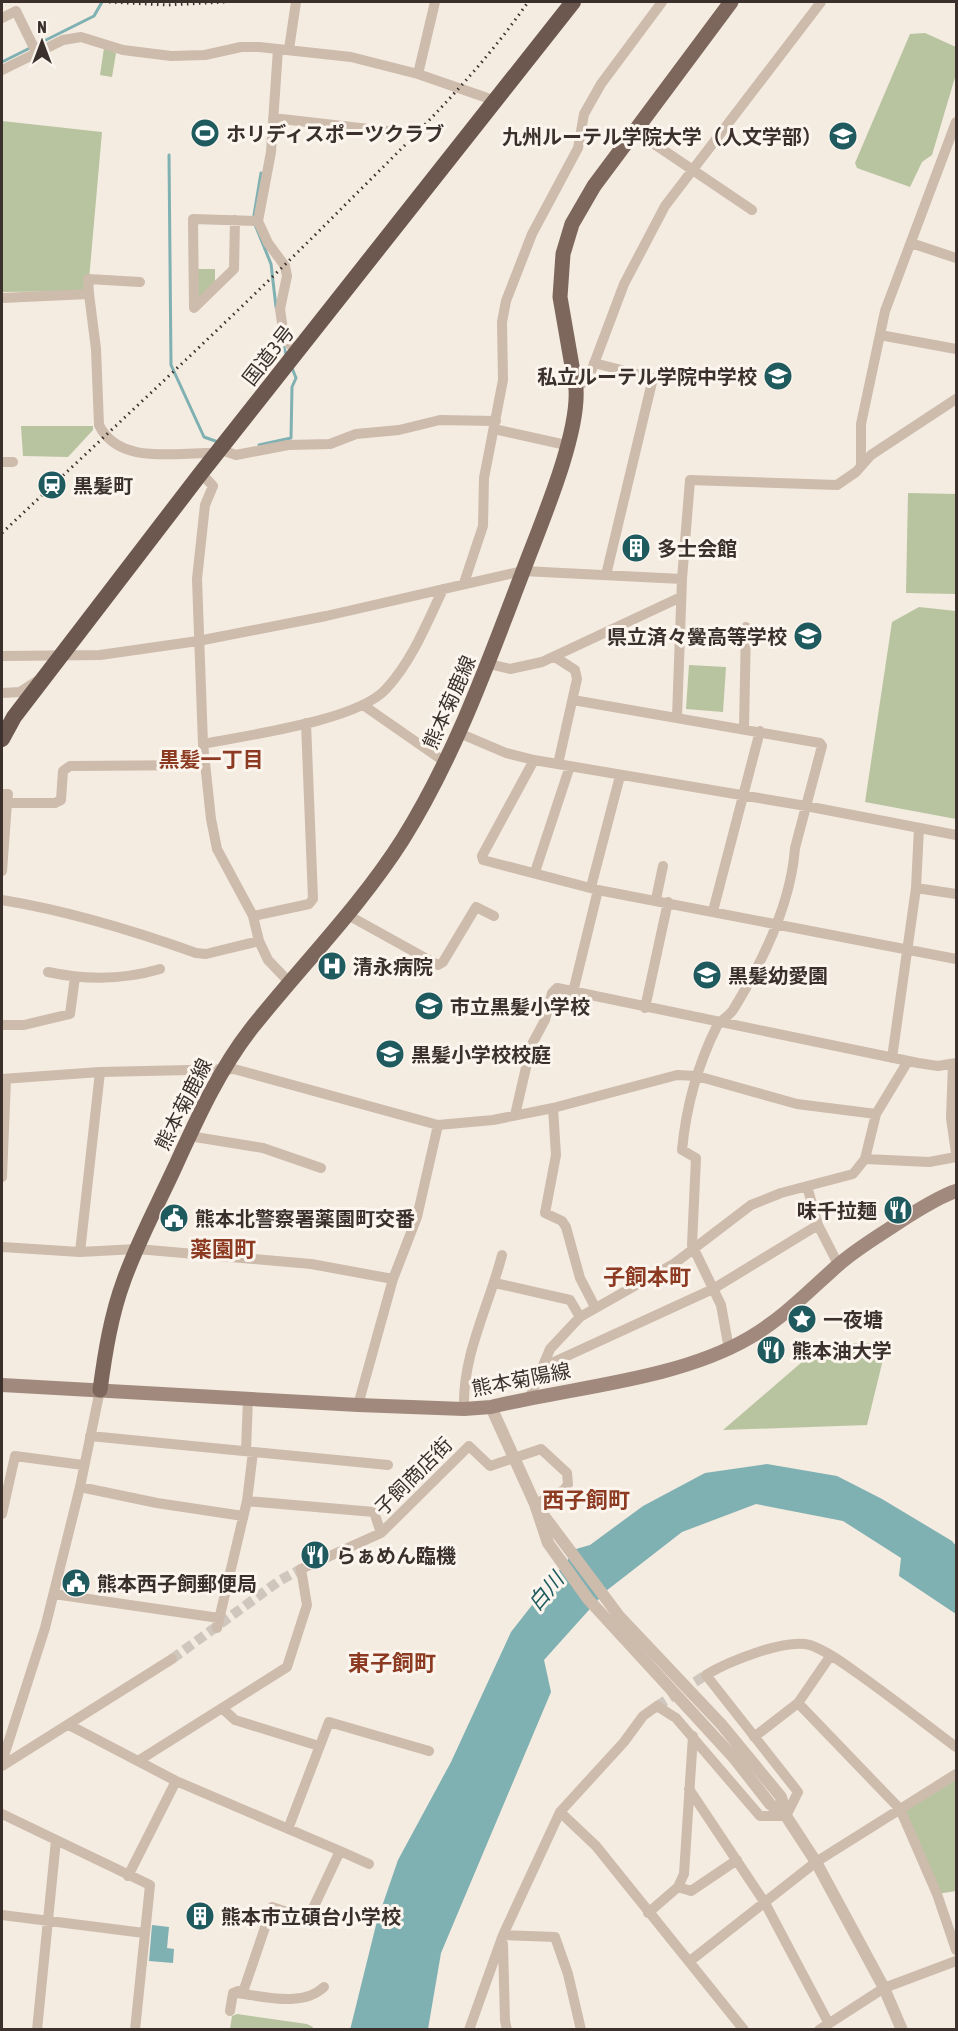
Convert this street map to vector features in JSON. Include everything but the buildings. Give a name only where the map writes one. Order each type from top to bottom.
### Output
[{"type":"highway","name":"国道3号","points":[[2,739],[14,717],[45,677],[55,656],[490,100],[560,2]]},
{"type":"highway","name":"国道3号","points":[[2,718],[20,692],[55,656],[201,473],[214,451],[290,345],[573,2]]},
{"type":"main road","name":"熊本菊鹿線","points":[[100,1390],[111,1323],[123,1281],[189,1136],[224,1069],[250,1031],[346,914],[402,840],[459,733],[489,664],[523,571],[566,445],[577,404],[561,304],[563,254],[582,203],[731,2]]},
{"type":"main road","name":"熊本菊陽線","points":[[2,1385],[358,1405],[464,1409],[491,1407],[666,1370],[729,1349],[751,1337],[789,1309],[838,1264],[921,1208],[957,1191]]},
{"type":"street","points":[[290,345],[283,330],[280,309],[287,276],[285,266],[255,221],[271,152],[273,118],[283,49],[296,2]]},
{"type":"street","points":[[418,74],[435,2]]},
{"type":"street","points":[[464,583],[483,526],[484,478],[502,380],[502,322],[506,301],[519,264],[578,148],[584,114],[601,84],[662,2]]},
{"type":"street","points":[[576,388],[585,384],[624,284],[649,232],[691,171],[821,2]]},
{"type":"street","points":[[2,18],[16,11],[36,51]]},
{"type":"street","points":[[2,70],[36,51],[63,40],[81,37],[123,50],[171,56],[205,55],[241,47],[283,49],[351,57],[418,74],[490,100]]},
{"type":"street","points":[[273,118],[395,132]]},
{"type":"street","points":[[861,464],[861,424],[880,334],[897,276],[957,122]]},
{"type":"street","points":[[635,131],[691,171],[752,210]]},
{"type":"street","points":[[235,220],[234,269],[194,308],[193,219],[235,220],[255,221]]},
{"type":"street","points":[[911,243],[957,258]]},
{"type":"street","points":[[140,282],[88,279],[96,349],[99,425],[104,435],[133,453],[214,451],[236,455],[288,445],[330,444],[356,435],[399,430],[440,420],[495,425],[566,445]]},
{"type":"street","points":[[2,298],[89,294]]},
{"type":"street","points":[[880,334],[957,349]]},
{"type":"street","points":[[594,363],[653,378],[606,575]]},
{"type":"street","points":[[677,717],[681,597],[690,480],[837,485],[856,472],[861,464],[918,422],[957,399]]},
{"type":"street","points":[[2,462],[13,462]]},
{"type":"street","points":[[201,473],[213,486],[206,505],[197,579],[203,744],[217,849],[253,916],[259,940],[268,960],[290,983]]},
{"type":"street","points":[[2,656],[100,656],[198,641],[326,616],[523,571],[682,579]]},
{"type":"street","points":[[203,744],[306,723],[373,701],[387,689],[413,651],[443,589]]},
{"type":"street","points":[[489,664],[510,669],[555,657],[681,597]]},
{"type":"street","points":[[744,728],[746,627]]},
{"type":"street","points":[[555,657],[575,670],[577,679],[558,764]]},
{"type":"street","points":[[2,693],[20,692],[45,677]]},
{"type":"street","points":[[573,700],[820,742],[822,746],[795,848],[794,864],[776,924],[731,1012],[718,1024],[697,1076],[682,1150],[696,1158],[693,1250],[720,1305],[729,1349]]},
{"type":"street","points":[[363,705],[445,762]]},
{"type":"street","points":[[253,916],[309,904],[313,899],[306,723]]},
{"type":"street","points":[[713,911],[760,731]]},
{"type":"street","points":[[459,733],[506,753],[534,760],[957,834]]},
{"type":"street","points":[[534,760],[482,856],[483,860],[595,888],[957,959]]},
{"type":"street","points":[[2,871],[4,798],[55,803],[61,800],[63,771],[70,766],[205,765]]},
{"type":"street","points":[[535,872],[570,766]]},
{"type":"street","points":[[573,992],[620,776]]},
{"type":"street","points":[[892,1058],[916,888],[919,828]]},
{"type":"street","points":[[656,899],[663,866]]},
{"type":"street","points":[[916,888],[957,894]]},
{"type":"street","points":[[2,900],[43,907],[120,926],[196,953],[206,954],[259,940]]},
{"type":"street","points":[[645,1008],[668,902]]},
{"type":"street","points":[[346,914],[438,965],[443,962],[476,907],[494,916]]},
{"type":"street","points":[[48,972],[75,977],[124,976],[160,969]]},
{"type":"street","points":[[2,1025],[24,1025],[70,1014],[75,977]]},
{"type":"street","points":[[515,1115],[531,1046],[545,1020],[552,993],[557,988],[718,1024],[892,1058],[938,1066],[955,1064],[951,1118],[957,1155],[929,1162],[865,1159]]},
{"type":"street","points":[[530,1397],[550,1349],[580,1317],[693,1250],[751,1205],[807,1186],[853,1174],[865,1159],[876,1114],[908,1061]]},
{"type":"street","points":[[2,1177],[4,1079],[100,1072],[234,1069],[438,1125],[553,1108],[677,1075],[697,1076],[797,1104],[876,1114]]},
{"type":"street","points":[[80,1252],[100,1072]]},
{"type":"street","points":[[553,1108],[556,1155],[544,1214],[562,1221],[566,1227],[580,1278],[596,1307]]},
{"type":"street","points":[[358,1405],[393,1279],[417,1217],[438,1125]]},
{"type":"street","points":[[189,1136],[263,1148],[321,1168]]},
{"type":"street","points":[[807,1186],[818,1225],[838,1264]]},
{"type":"street","points":[[543,1367],[713,1290],[818,1225]]},
{"type":"street","points":[[2,1248],[80,1252],[137,1249],[311,1264],[393,1279]]},
{"type":"street","points":[[464,1409],[464,1386],[470,1355],[495,1283],[502,1255]]},
{"type":"street","points":[[495,1283],[570,1300],[580,1317]]},
{"type":"street","points":[[2,1764],[54,1594],[80,1487],[100,1390]]},
{"type":"street","points":[[54,1594],[218,1623],[247,1501],[248,1399]]},
{"type":"street","points":[[491,1407],[535,1504],[548,1543],[588,1599],[734,1758],[770,1804],[786,1816]]},
{"type":"street","points":[[90,1437],[388,1464]]},
{"type":"street","name":"子飼商店街","points":[[222,1708],[287,1667],[307,1605],[301,1569],[381,1533],[469,1446],[490,1466],[513,1457]]},
{"type":"street","points":[[513,1457],[541,1449],[567,1473],[568,1484],[564,1490],[535,1504]]},
{"type":"street","points":[[2,1514],[7,1462],[15,1456],[83,1465]]},
{"type":"street","points":[[80,1487],[157,1503],[243,1516]]},
{"type":"street","points":[[247,1501],[374,1512],[381,1533]]},
{"type":"street","points":[[535,1504],[619,1616],[681,1680],[781,1797],[786,1816],[816,1862],[884,1988],[902,2030]]},
{"type":"street","points":[[786,1816],[798,1792],[706,1675],[720,1666],[791,1644],[808,1645],[831,1655],[957,1747]]},
{"type":"street","points":[[754,1737],[798,1703],[831,1655]]},
{"type":"street","points":[[2,1764],[69,1725],[172,1659]]},
{"type":"street","points":[[798,1703],[900,1809],[937,1894],[957,1950]]},
{"type":"street","points":[[469,2030],[503,1935],[560,1812],[624,1742],[643,1716],[657,1706],[676,1718],[693,1736],[760,1816],[786,1816]]},
{"type":"street","points":[[138,1761],[222,1708],[235,1720],[319,1746]]},
{"type":"street","points":[[288,1829],[329,1722],[429,1751]]},
{"type":"street","points":[[69,1725],[176,1781],[369,1864]]},
{"type":"street","points":[[648,1913],[678,1887],[684,1874],[693,1736]]},
{"type":"street","points":[[690,1961],[816,1862],[957,1774]]},
{"type":"street","points":[[128,1876],[176,1781]]},
{"type":"street","points":[[690,1789],[765,1903],[828,2022]]},
{"type":"street","points":[[560,1812],[596,1846],[744,2030]]},
{"type":"street","points":[[2,1814],[150,1885],[135,2030]]},
{"type":"street","points":[[37,2030],[56,1840]]},
{"type":"street","points":[[233,1993],[244,1989],[272,1907],[308,1919],[340,1851]]},
{"type":"street","points":[[678,1887],[691,1891],[737,1860]]},
{"type":"street","points":[[2,1915],[144,1933]]},
{"type":"street","points":[[503,1935],[502,1973],[507,2030]]},
{"type":"street","points":[[503,1935],[555,1938],[568,1974],[581,2030]]},
{"type":"street","points":[[819,2030],[828,2022],[884,1988],[957,1961]]},
{"type":"street","points":[[233,1993],[289,1999],[315,1995],[324,1987]]},
{"type":"street","points":[[230,2011],[233,1993]]},
{"type":"green space","points":[[925,33],[956,47],[956,74],[932,155],[922,162],[910,187],[857,168],[855,163],[910,34]]},
{"type":"green space","points":[[104,48],[116,53],[112,77],[100,75]]},
{"type":"green space","points":[[2,121],[102,132],[88,291],[2,292]]},
{"type":"green space","points":[[198,269],[215,269],[215,283],[201,297],[197,295]]},
{"type":"green space","points":[[21,426],[93,426],[93,430],[68,457],[23,456]]},
{"type":"green space","points":[[908,493],[956,494],[956,594],[906,593]]},
{"type":"green space","points":[[919,607],[956,611],[956,819],[865,802],[892,622]]},
{"type":"green space","points":[[689,665],[726,667],[723,712],[686,709]]},
{"type":"green space","points":[[824,1343],[887,1343],[867,1425],[723,1430]]},
{"type":"green space","points":[[956,1774],[956,1891],[937,1894],[900,1809]]},
{"type":"green space","points":[[237,2014],[307,2024],[313,2027],[311,2030],[230,2029],[232,2016]]},
{"type":"water","name":"白川","points":[[767,1464],[837,1476],[882,1499],[952,1541],[956,1546],[956,1614],[899,1576],[901,1558],[843,1521],[756,1504],[682,1532],[606,1591],[544,1660],[551,1692],[441,1953],[428,2029],[350,2030],[377,1921],[398,1860],[451,1762],[511,1632],[576,1549],[590,1545],[643,1506],[705,1473]]},
{"type":"water","points":[[152,1925],[169,1927],[167,1948],[174,1949],[173,1963],[149,1961]]},
{"type":"waterway","points":[[2,62],[94,16],[102,2]]},
{"type":"waterway","points":[[169,155],[171,365],[204,437],[218,442]]},
{"type":"waterway","points":[[254,215],[261,173]]},
{"type":"waterway","points":[[254,222],[271,264],[276,307]]},
{"type":"waterway","points":[[279,332],[287,357]]},
{"type":"waterway","points":[[259,445],[291,438],[292,387],[296,378],[292,368]]},
{"type":"tunnel","points":[[172,1659],[279,1581],[301,1569]]},
{"type":"tunnel","points":[[657,1706],[706,1675]]},
{"type":"railway","points":[[109,2],[167,5],[225,2]]},
{"type":"railway","points":[[2,533],[219,329],[395,156],[465,82],[528,2]]},
{"type":"place","name":"ホリディスポーツクラブ","points":[[205,133]]},
{"type":"place","name":"九州ルーテル学院大学（人文学部）","points":[[843,136]]},
{"type":"place","name":"私立ルーテル学院中学校","points":[[778,376]]},
{"type":"place","name":"黒髪町","points":[[52,485]]},
{"type":"place","name":"多士会館","points":[[636,548]]},
{"type":"place","name":"県立済々黌高等学校","points":[[808,636]]},
{"type":"place","name":"清永病院","points":[[332,966]]},
{"type":"place","name":"黒髪幼愛園","points":[[707,975]]},
{"type":"place","name":"市立黒髪小学校","points":[[429,1006]]},
{"type":"place","name":"黒髪小学校校庭","points":[[390,1054]]},
{"type":"place","name":"味千拉麺","points":[[898,1210]]},
{"type":"place","name":"熊本北警察署薬園町交番","points":[[174,1218]]},
{"type":"place","name":"一夜塘","points":[[802,1319]]},
{"type":"place","name":"熊本油大学","points":[[771,1350]]},
{"type":"place","name":"らぁめん臨機","points":[[315,1555]]},
{"type":"place","name":"熊本西子飼郵便局","points":[[76,1583]]},
{"type":"place","name":"熊本市立碩台小学校","points":[[200,1916]]},
{"type":"district","name":"黒髪一丁目","points":[[211,759]]},
{"type":"district","name":"薬園町","points":[[223,1249]]},
{"type":"district","name":"子飼本町","points":[[647,1277]]},
{"type":"district","name":"西子飼町","points":[[586,1500]]},
{"type":"district","name":"東子飼町","points":[[392,1663]]}]
